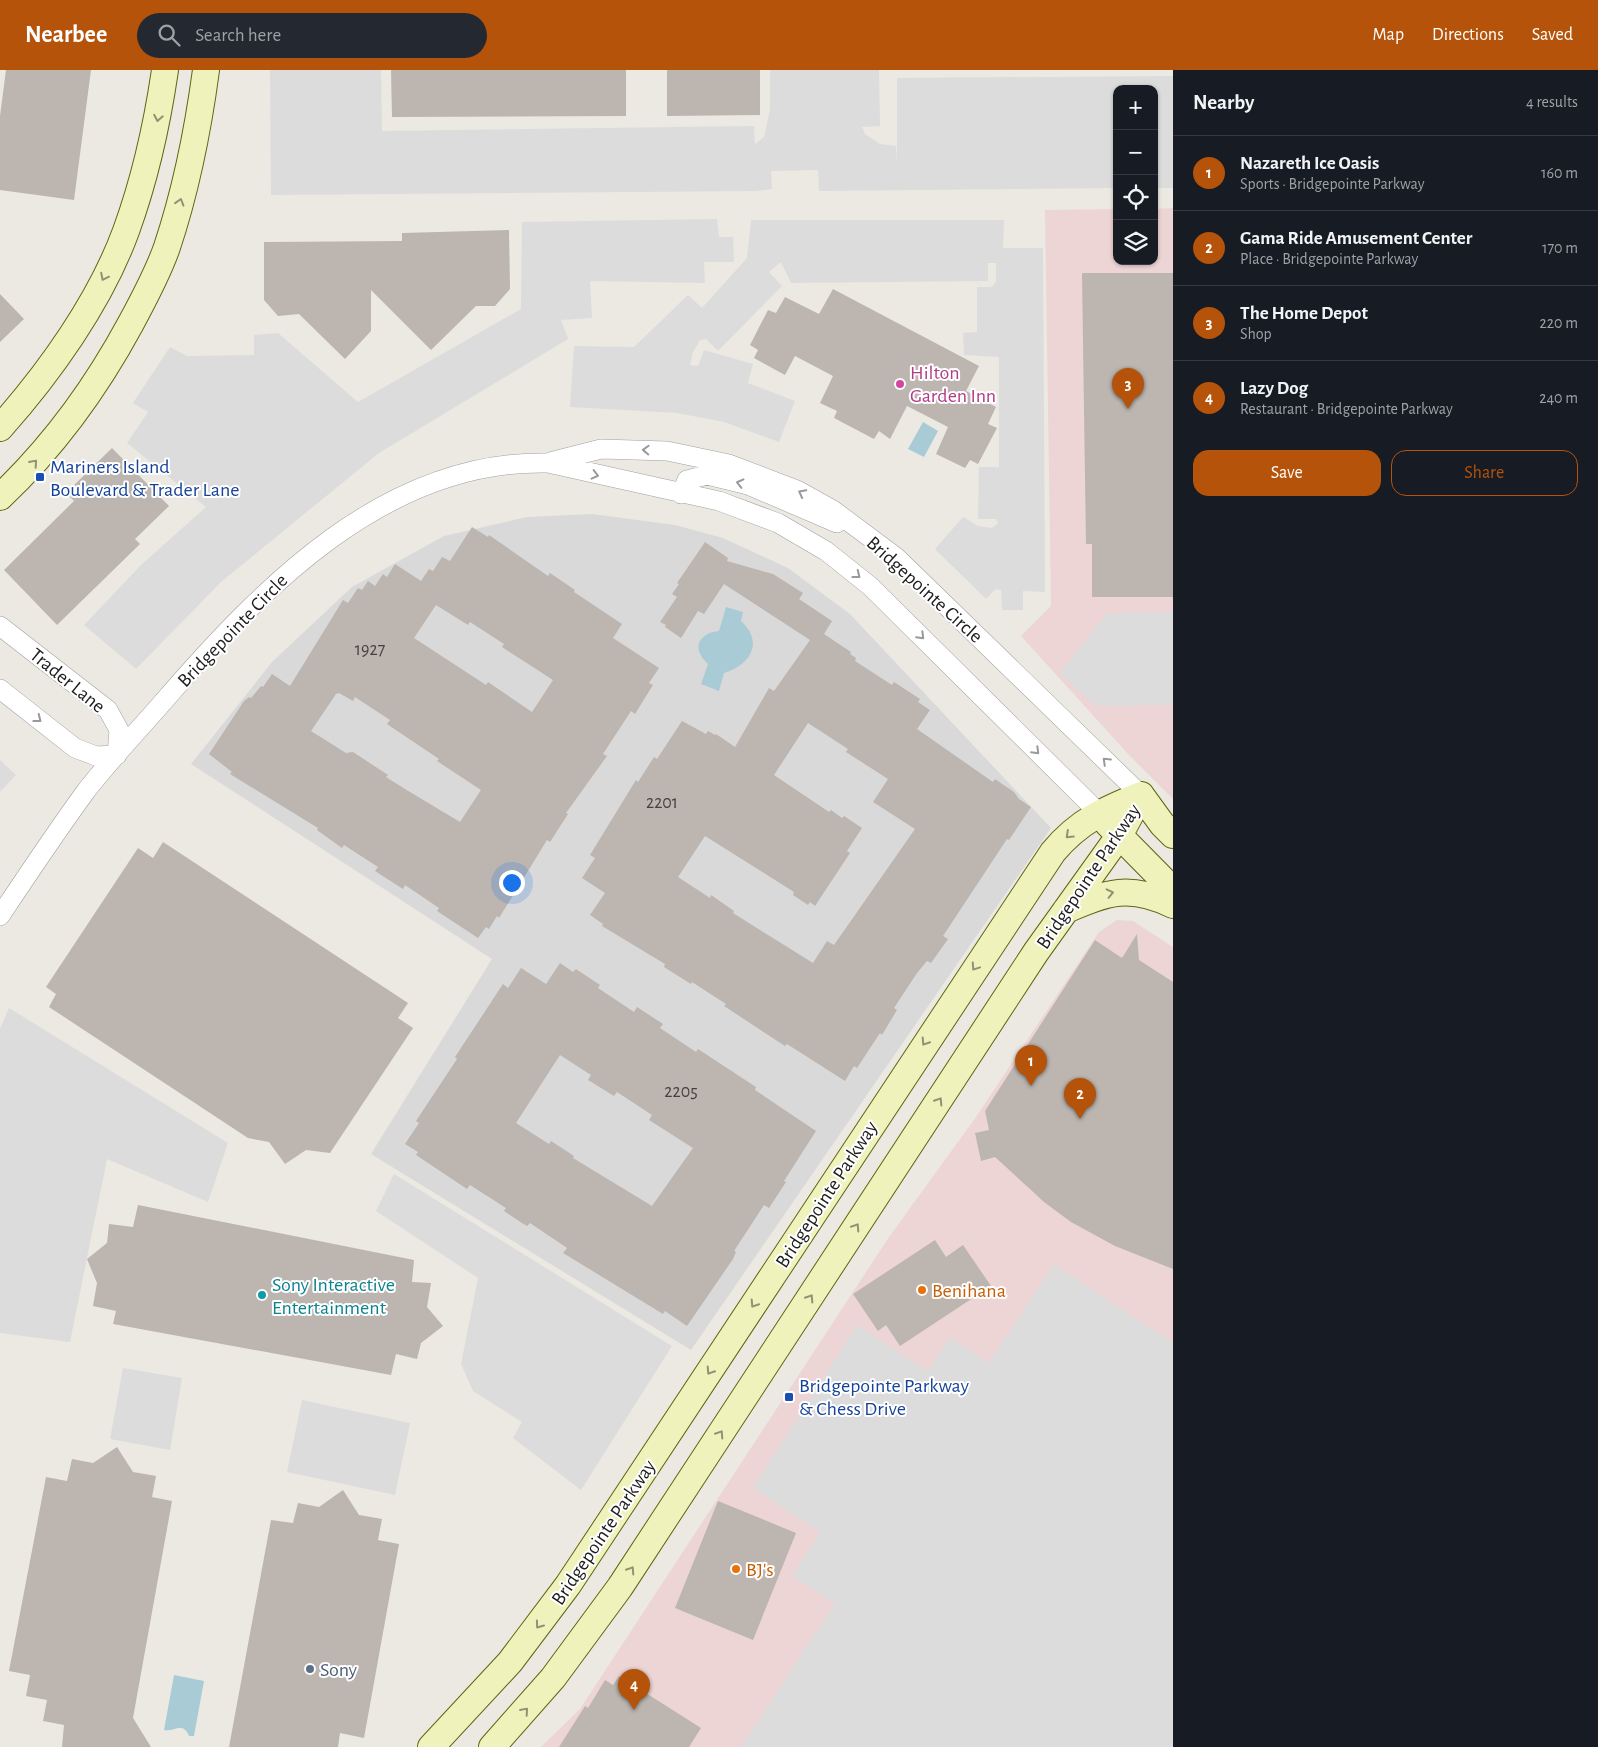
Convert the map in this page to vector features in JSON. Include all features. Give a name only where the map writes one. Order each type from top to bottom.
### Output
[{"type":"main road","points":[[0,428],[32,392],[68,342],[98,289],[125,234],[144,178],[157,122],[165,70]]},
{"type":"main road","points":[[0,498],[23,476],[69,423],[107,367],[140,306],[166,249],[185,187],[206,70]]},
{"type":"main road","points":[[1141,795],[1162,824],[1173,835]]},
{"type":"main road","name":"Bridgepointe Parkway","points":[[431,1747],[493,1682],[537,1628],[599,1539],[1042,867],[1070,832],[1098,812],[1141,795]]},
{"type":"main road","name":"Bridgepointe Parkway","points":[[492,1747],[553,1678],[615,1594],[1065,911],[1119,836],[1141,795]]},
{"type":"main road","name":"Bridgepointe Circle","points":[[1098,812],[1173,890]]},
{"type":"main road","points":[[1065,911],[1097,896],[1121,891],[1158,897],[1173,904]]},
{"type":"street","name":"Bridgepointe Circle","points":[[0,916],[86,791],[231,625],[286,574],[347,527],[388,503],[450,478],[507,465],[548,463],[601,449],[667,451],[729,464],[797,490],[833,510],[896,557],[1141,795]]},
{"type":"street","name":"Bridgepointe Circle","points":[[548,463],[719,501],[778,523],[826,551],[870,586],[1098,812]]},
{"type":"street","points":[[681,494],[687,480],[706,476],[748,485],[805,511],[867,534]]},
{"type":"street","name":"Trader Lane","points":[[0,626],[108,710],[119,730],[117,755]]},
{"type":"street","points":[[0,689],[75,748],[96,756],[117,755]]},
{"type":"shaded area","points":[[270,70],[381,70],[382,131],[754,126],[755,144],[764,137],[770,110],[770,70],[879,70],[880,126],[862,127],[865,134],[880,144],[896,146],[897,163],[897,78],[1173,76],[1173,188],[1158,188],[1158,85],[1113,85],[1113,188],[819,191],[818,170],[771,171],[772,189],[755,191],[271,195]]},
{"type":"shaded area","points":[[1173,208],[1173,799],[1129,755],[1021,636],[1051,606],[1045,210],[1113,209],[1113,265],[1158,265],[1158,209]]},
{"type":"shaded area","points":[[717,219],[719,237],[733,237],[734,262],[704,262],[705,283],[590,281],[592,318],[561,320],[568,339],[379,453],[221,582],[136,669],[84,625],[141,565],[206,507],[127,443],[148,412],[133,403],[170,347],[187,356],[254,355],[254,335],[278,333],[358,402],[521,309],[522,222]]},
{"type":"shaded area","points":[[751,220],[1004,220],[1003,248],[1043,248],[1045,592],[1023,591],[1023,610],[1002,610],[1001,590],[996,589],[986,599],[935,549],[963,517],[978,526],[992,528],[998,523],[996,519],[978,519],[979,467],[999,467],[999,357],[964,355],[963,333],[977,332],[977,287],[992,287],[996,282],[996,263],[988,263],[988,281],[791,283],[781,262],[769,272],[782,286],[718,351],[706,339],[700,340],[693,352],[690,365],[698,366],[704,350],[753,364],[748,383],[795,401],[779,442],[724,422],[677,413],[570,407],[574,346],[634,347],[688,295],[702,308],[747,258]]},
{"type":"shaded area","points":[[592,514],[675,525],[723,538],[788,568],[850,614],[1051,828],[691,1350],[371,1154],[492,959],[191,764],[272,662],[352,587],[444,536],[527,517]]},
{"type":"shaded area","points":[[1173,612],[1173,705],[1095,706],[1060,673],[1107,613]]},
{"type":"shaded area","points":[[0,760],[16,775],[0,792]]},
{"type":"shaded area","points":[[1117,920],[1133,921],[1173,947],[1173,1747],[541,1747],[580,1709],[889,1237],[976,1117],[1099,932]]},
{"type":"shaded area","points":[[9,1008],[228,1143],[208,1202],[107,1159],[70,1342],[0,1333],[0,1029]]},
{"type":"shaded area","points":[[394,1174],[672,1346],[581,1490],[513,1438],[522,1422],[473,1391],[461,1364],[478,1278],[376,1211]]},
{"type":"shaded area","points":[[1054,1264],[1173,1343],[1173,1747],[741,1747],[835,1603],[792,1576],[820,1532],[753,1488],[857,1325],[928,1371],[950,1337],[989,1363]]},
{"type":"shaded area","points":[[123,1368],[182,1378],[170,1450],[110,1439]]},
{"type":"shaded area","points":[[302,1400],[410,1423],[395,1495],[287,1472]]},
{"type":"water","points":[[923,422],[938,431],[924,457],[908,449]]},
{"type":"water","points":[[726,607],[743,612],[741,621],[752,637],[753,645],[747,659],[724,673],[719,691],[701,684],[708,664],[698,647],[702,638],[712,632],[719,631]]},
{"type":"water","points":[[174,1675],[204,1681],[194,1736],[189,1736],[181,1728],[164,1730]]},
{"type":"building","points":[[6,70],[91,70],[74,200],[0,190],[0,116]]},
{"type":"building","points":[[391,70],[626,70],[626,116],[392,117]]},
{"type":"building","points":[[667,70],[760,70],[760,115],[667,116]]},
{"type":"building","points":[[509,230],[510,289],[495,306],[476,306],[431,350],[371,290],[371,331],[345,359],[299,314],[278,316],[264,300],[264,242],[402,241],[402,233]]},
{"type":"building","points":[[1082,273],[1173,273],[1173,597],[1092,597],[1092,544],[1086,544]]},
{"type":"building","name":"Hilton Garden Inn","points":[[833,289],[979,366],[966,391],[996,407],[988,424],[997,428],[978,464],[970,460],[965,468],[936,454],[948,427],[907,406],[890,439],[879,431],[874,439],[834,418],[837,411],[820,403],[833,376],[795,356],[785,375],[754,358],[758,350],[750,345],[768,310],[776,313],[785,297],[819,314]]},
{"type":"building","points":[[0,294],[24,319],[0,342]]},
{"type":"building","points":[[112,448],[169,506],[135,539],[140,544],[57,625],[4,570],[74,501],[66,493]]},
{"type":"building","points":[[472,527],[488,537],[489,535],[548,576],[550,573],[575,590],[574,592],[622,624],[613,638],[659,668],[649,683],[653,685],[635,714],[631,711],[603,754],[607,756],[566,813],[568,814],[550,842],[547,840],[499,918],[497,916],[489,929],[486,927],[478,938],[437,911],[439,908],[405,885],[403,889],[375,871],[378,867],[344,845],[342,848],[317,830],[318,828],[230,774],[232,772],[209,754],[244,701],[249,697],[251,698],[261,686],[263,687],[272,674],[290,686],[343,600],[348,603],[358,588],[362,590],[368,581],[375,586],[383,574],[387,577],[395,564],[421,581],[429,569],[433,571],[442,557],[450,561]],"holes":[[[436,605],[468,625],[470,622],[504,644],[502,647],[553,680],[532,712],[488,682],[486,685],[414,638]],[[339,693],[353,701],[355,697],[390,720],[387,724],[439,759],[437,761],[481,790],[460,822],[386,777],[388,775],[353,752],[346,753],[311,731],[336,694]]]},
{"type":"building","points":[[705,542],[728,558],[727,561],[773,574],[803,593],[799,599],[832,621],[824,634],[851,652],[850,654],[856,658],[855,661],[892,685],[894,682],[920,699],[918,702],[930,710],[917,729],[993,782],[995,779],[1014,792],[1019,799],[1031,807],[1009,840],[1007,839],[943,936],[948,939],[931,963],[927,961],[917,973],[894,1008],[897,1010],[882,1035],[880,1033],[857,1068],[854,1066],[845,1081],[787,1044],[785,1046],[724,1006],[726,1004],[664,967],[665,964],[602,926],[603,924],[590,915],[605,893],[582,878],[595,858],[590,855],[636,780],[638,782],[654,757],[657,759],[682,721],[706,734],[708,731],[716,734],[735,747],[769,688],[774,691],[810,640],[724,584],[704,614],[698,611],[681,638],[660,622],[677,597],[672,594],[679,584],[677,583]],"holes":[[[808,723],[848,749],[846,752],[888,779],[873,802],[915,829],[834,945],[827,941],[813,963],[733,913],[734,911],[711,895],[710,898],[678,877],[705,836],[794,892],[793,895],[808,905],[810,902],[815,906],[850,853],[847,851],[862,828],[844,816],[842,818],[831,810],[829,812],[774,775]]]},
{"type":"building","points":[[163,842],[408,1003],[398,1018],[413,1028],[330,1153],[306,1150],[285,1164],[269,1142],[248,1138],[49,1007],[56,994],[46,987],[138,848],[153,858]]},
{"type":"building","points":[[1137,934],[1139,960],[1173,982],[1173,1269],[1115,1246],[1071,1222],[1044,1202],[995,1157],[981,1161],[975,1133],[989,1130],[985,1111],[1095,940],[1122,958]]},
{"type":"building","points":[[560,963],[573,972],[576,969],[600,985],[598,988],[634,1012],[637,1007],[663,1024],[660,1028],[696,1052],[698,1049],[756,1087],[755,1090],[816,1131],[769,1208],[764,1205],[734,1251],[736,1252],[733,1259],[687,1326],[665,1311],[663,1314],[563,1253],[567,1248],[530,1223],[527,1226],[522,1223],[504,1211],[506,1208],[470,1185],[467,1189],[416,1155],[418,1152],[405,1144],[419,1123],[416,1121],[457,1059],[455,1057],[503,984],[508,988],[521,968],[546,984]],"holes":[[[560,1055],[591,1075],[588,1080],[614,1096],[617,1092],[652,1115],[649,1120],[693,1148],[652,1206],[573,1158],[574,1156],[551,1141],[549,1144],[516,1123]]]},
{"type":"building","name":"Sony Interactive Entertainment","points":[[138,1205],[414,1260],[412,1282],[431,1283],[427,1307],[443,1326],[421,1343],[417,1359],[396,1354],[391,1375],[113,1324],[116,1311],[93,1306],[97,1283],[87,1259],[107,1243],[109,1224],[133,1227]]},
{"type":"building","name":"Benihana","points":[[935,1240],[946,1257],[963,1245],[991,1286],[900,1346],[886,1325],[878,1331],[853,1294]]},
{"type":"building","points":[[117,1447],[133,1472],[156,1476],[152,1497],[172,1501],[133,1718],[151,1747],[62,1747],[64,1725],[43,1721],[47,1700],[26,1696],[30,1675],[9,1671],[46,1477],[67,1481],[72,1459],[93,1463]]},
{"type":"building","name":"Sony","points":[[343,1490],[359,1515],[382,1519],[378,1540],[399,1544],[364,1738],[340,1733],[338,1747],[229,1747],[271,1520],[293,1523],[298,1503],[319,1507]]},
{"type":"building","name":"BJ's","points":[[718,1501],[796,1533],[753,1640],[675,1608]]},
{"type":"building","points":[[619,1676],[701,1728],[689,1747],[559,1747],[585,1706],[588,1708],[605,1680],[613,1685]]},
{"type":"place","name":"Hilton Garden Inn","points":[[900,384]]},
{"type":"place","name":"The Home Depot","points":[[1128,409]]},
{"type":"place","name":"Mariners Island Boulevard & Trader Lane","points":[[40,477]]},
{"type":"place","name":"Nazareth Ice Oasis","points":[[1031,1086]]},
{"type":"place","name":"Gama Ride Amusement Center","points":[[1080,1119]]},
{"type":"place","name":"Benihana","points":[[922,1290]]},
{"type":"place","name":"Sony Interactive Entertainment","points":[[262,1295]]},
{"type":"place","name":"Bridgepointe Parkway & Chess Drive","points":[[789,1397]]},
{"type":"place","name":"BJ's","points":[[736,1569]]},
{"type":"place","name":"Sony","points":[[310,1669]]},
{"type":"place","name":"Lazy Dog","points":[[634,1710]]}]
